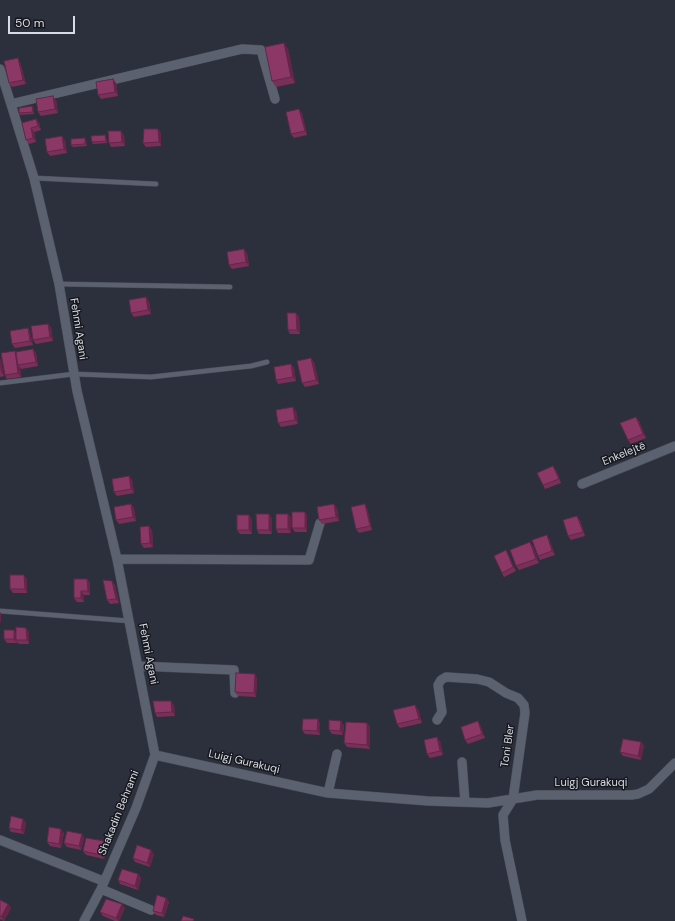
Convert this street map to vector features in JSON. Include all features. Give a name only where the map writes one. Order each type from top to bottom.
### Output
[{"type":"street","points":[[11,104],[242,49],[261,50],[275,99]]},
{"type":"street","name":"Fehmi Agani","points":[[0,69],[34,178],[59,284],[74,374],[117,558],[155,755]]},
{"type":"street","name":"Enkelejtë","points":[[582,484],[675,446]]},
{"type":"street","points":[[117,558],[309,560],[320,523]]},
{"type":"street","points":[[138,666],[234,670],[235,693]]},
{"type":"street","name":"Toni Bler","points":[[437,720],[442,712],[438,686],[441,680],[446,677],[489,682],[521,701],[525,709],[525,713],[513,799],[503,815]]},
{"type":"street","points":[[328,793],[337,754]]},
{"type":"street","name":"Luigj Gurakuqi","points":[[155,755],[328,793],[488,803],[537,795],[638,794],[649,789],[675,763]]},
{"type":"street","name":"Shakadin Behrami","points":[[84,921],[102,885],[136,808],[155,755]]},
{"type":"street","points":[[462,762],[465,802]]},
{"type":"street","points":[[496,802],[503,815],[505,840],[522,921]]},
{"type":"street","points":[[0,840],[102,885],[151,910]]},
{"type":"lane","points":[[34,178],[156,184]]},
{"type":"lane","points":[[59,284],[230,287]]},
{"type":"lane","points":[[0,384],[74,374],[151,377],[251,366],[268,362]]},
{"type":"lane","points":[[0,611],[130,621]]},
{"type":"building","points":[[284,43],[291,77],[272,81],[265,47]]},
{"type":"building","points":[[18,58],[23,80],[9,83],[4,61]]},
{"type":"building","points":[[113,79],[115,92],[98,95],[96,82]]},
{"type":"building","points":[[53,96],[55,109],[38,112],[36,99]]},
{"type":"building","points":[[32,106],[33,112],[19,113],[19,108]]},
{"type":"building","points":[[299,109],[305,131],[291,134],[286,112]]},
{"type":"building","points":[[36,119],[38,126],[31,128],[33,138],[26,140],[22,123]]},
{"type":"building","points":[[144,129],[158,129],[159,142],[143,143]]},
{"type":"building","points":[[108,131],[121,131],[122,142],[109,143]]},
{"type":"building","points":[[105,135],[106,141],[92,142],[91,136]]},
{"type":"building","points":[[62,136],[64,149],[47,152],[45,139]]},
{"type":"building","points":[[85,138],[85,144],[71,145],[71,139]]},
{"type":"building","points":[[244,249],[246,262],[229,265],[227,252]]},
{"type":"building","points":[[146,297],[148,310],[131,313],[129,300]]},
{"type":"building","points":[[287,313],[296,313],[297,330],[288,330]]},
{"type":"building","points":[[48,324],[50,337],[33,340],[31,326]]},
{"type":"building","points":[[28,328],[30,341],[12,344],[10,331]]},
{"type":"building","points":[[33,349],[36,362],[18,365],[16,352]]},
{"type":"building","points":[[15,351],[18,373],[5,375],[1,353]]},
{"type":"building","points":[[311,358],[316,380],[302,383],[297,361]]},
{"type":"building","points":[[291,364],[293,377],[276,380],[274,367]]},
{"type":"building","points":[[293,407],[295,420],[278,423],[276,410]]},
{"type":"building","points":[[636,417],[643,434],[628,440],[620,423]]},
{"type":"building","points":[[553,466],[559,479],[543,485],[537,473]]},
{"type":"building","points":[[129,476],[131,489],[114,492],[112,479]]},
{"type":"building","points":[[131,504],[133,517],[116,520],[114,507]]},
{"type":"building","points":[[334,504],[336,517],[319,520],[317,507]]},
{"type":"building","points":[[365,504],[370,526],[356,529],[351,507]]},
{"type":"building","points":[[292,512],[305,512],[305,528],[292,528]]},
{"type":"building","points":[[256,514],[269,514],[269,530],[257,530]]},
{"type":"building","points":[[276,514],[288,514],[288,529],[276,529]]},
{"type":"building","points":[[237,515],[249,515],[249,530],[237,530]]},
{"type":"building","points":[[577,516],[583,532],[568,536],[563,520]]},
{"type":"building","points":[[149,526],[150,543],[141,544],[140,527]]},
{"type":"building","points":[[547,535],[552,551],[538,556],[532,540]]},
{"type":"building","points":[[530,542],[536,559],[516,566],[510,550]]},
{"type":"building","points":[[506,550],[513,567],[502,573],[494,556]]},
{"type":"building","points":[[10,575],[24,575],[25,589],[10,589]]},
{"type":"building","points":[[74,579],[87,579],[88,591],[81,591],[81,598],[74,598]]},
{"type":"building","points":[[103,580],[112,581],[116,599],[107,600]]},
{"type":"building","points":[[16,627],[26,628],[27,640],[16,640]]},
{"type":"building","points":[[4,630],[14,630],[14,639],[4,639]]},
{"type":"building","points":[[236,673],[255,674],[254,693],[235,692]]},
{"type":"building","points":[[153,701],[171,701],[172,712],[155,713]]},
{"type":"building","points":[[415,705],[419,719],[397,724],[393,710]]},
{"type":"building","points":[[303,719],[318,719],[317,731],[302,730]]},
{"type":"building","points":[[329,720],[341,721],[340,731],[329,730]]},
{"type":"building","points":[[478,721],[482,734],[465,740],[461,727]]},
{"type":"building","points":[[346,722],[367,723],[367,745],[344,743]]},
{"type":"building","points":[[437,737],[440,751],[427,754],[424,740]]},
{"type":"building","points":[[623,739],[641,742],[638,756],[620,752]]},
{"type":"building","points":[[11,816],[23,819],[21,830],[9,828]]},
{"type":"building","points":[[49,827],[61,829],[59,844],[47,842]]},
{"type":"building","points":[[67,831],[82,834],[79,846],[64,843]]},
{"type":"building","points":[[86,838],[104,841],[101,855],[83,851]]},
{"type":"building","points":[[137,845],[151,850],[147,863],[133,858]]},
{"type":"building","points":[[122,869],[138,874],[135,886],[118,880]]},
{"type":"building","points":[[157,895],[166,898],[162,913],[153,911]]},
{"type":"building","points":[[106,899],[122,904],[116,918],[100,912]]},
{"type":"building","points":[[0,900],[8,904],[1,917],[0,916]]},
{"type":"building","points":[[183,916],[194,919],[193,921],[181,921]]}]
